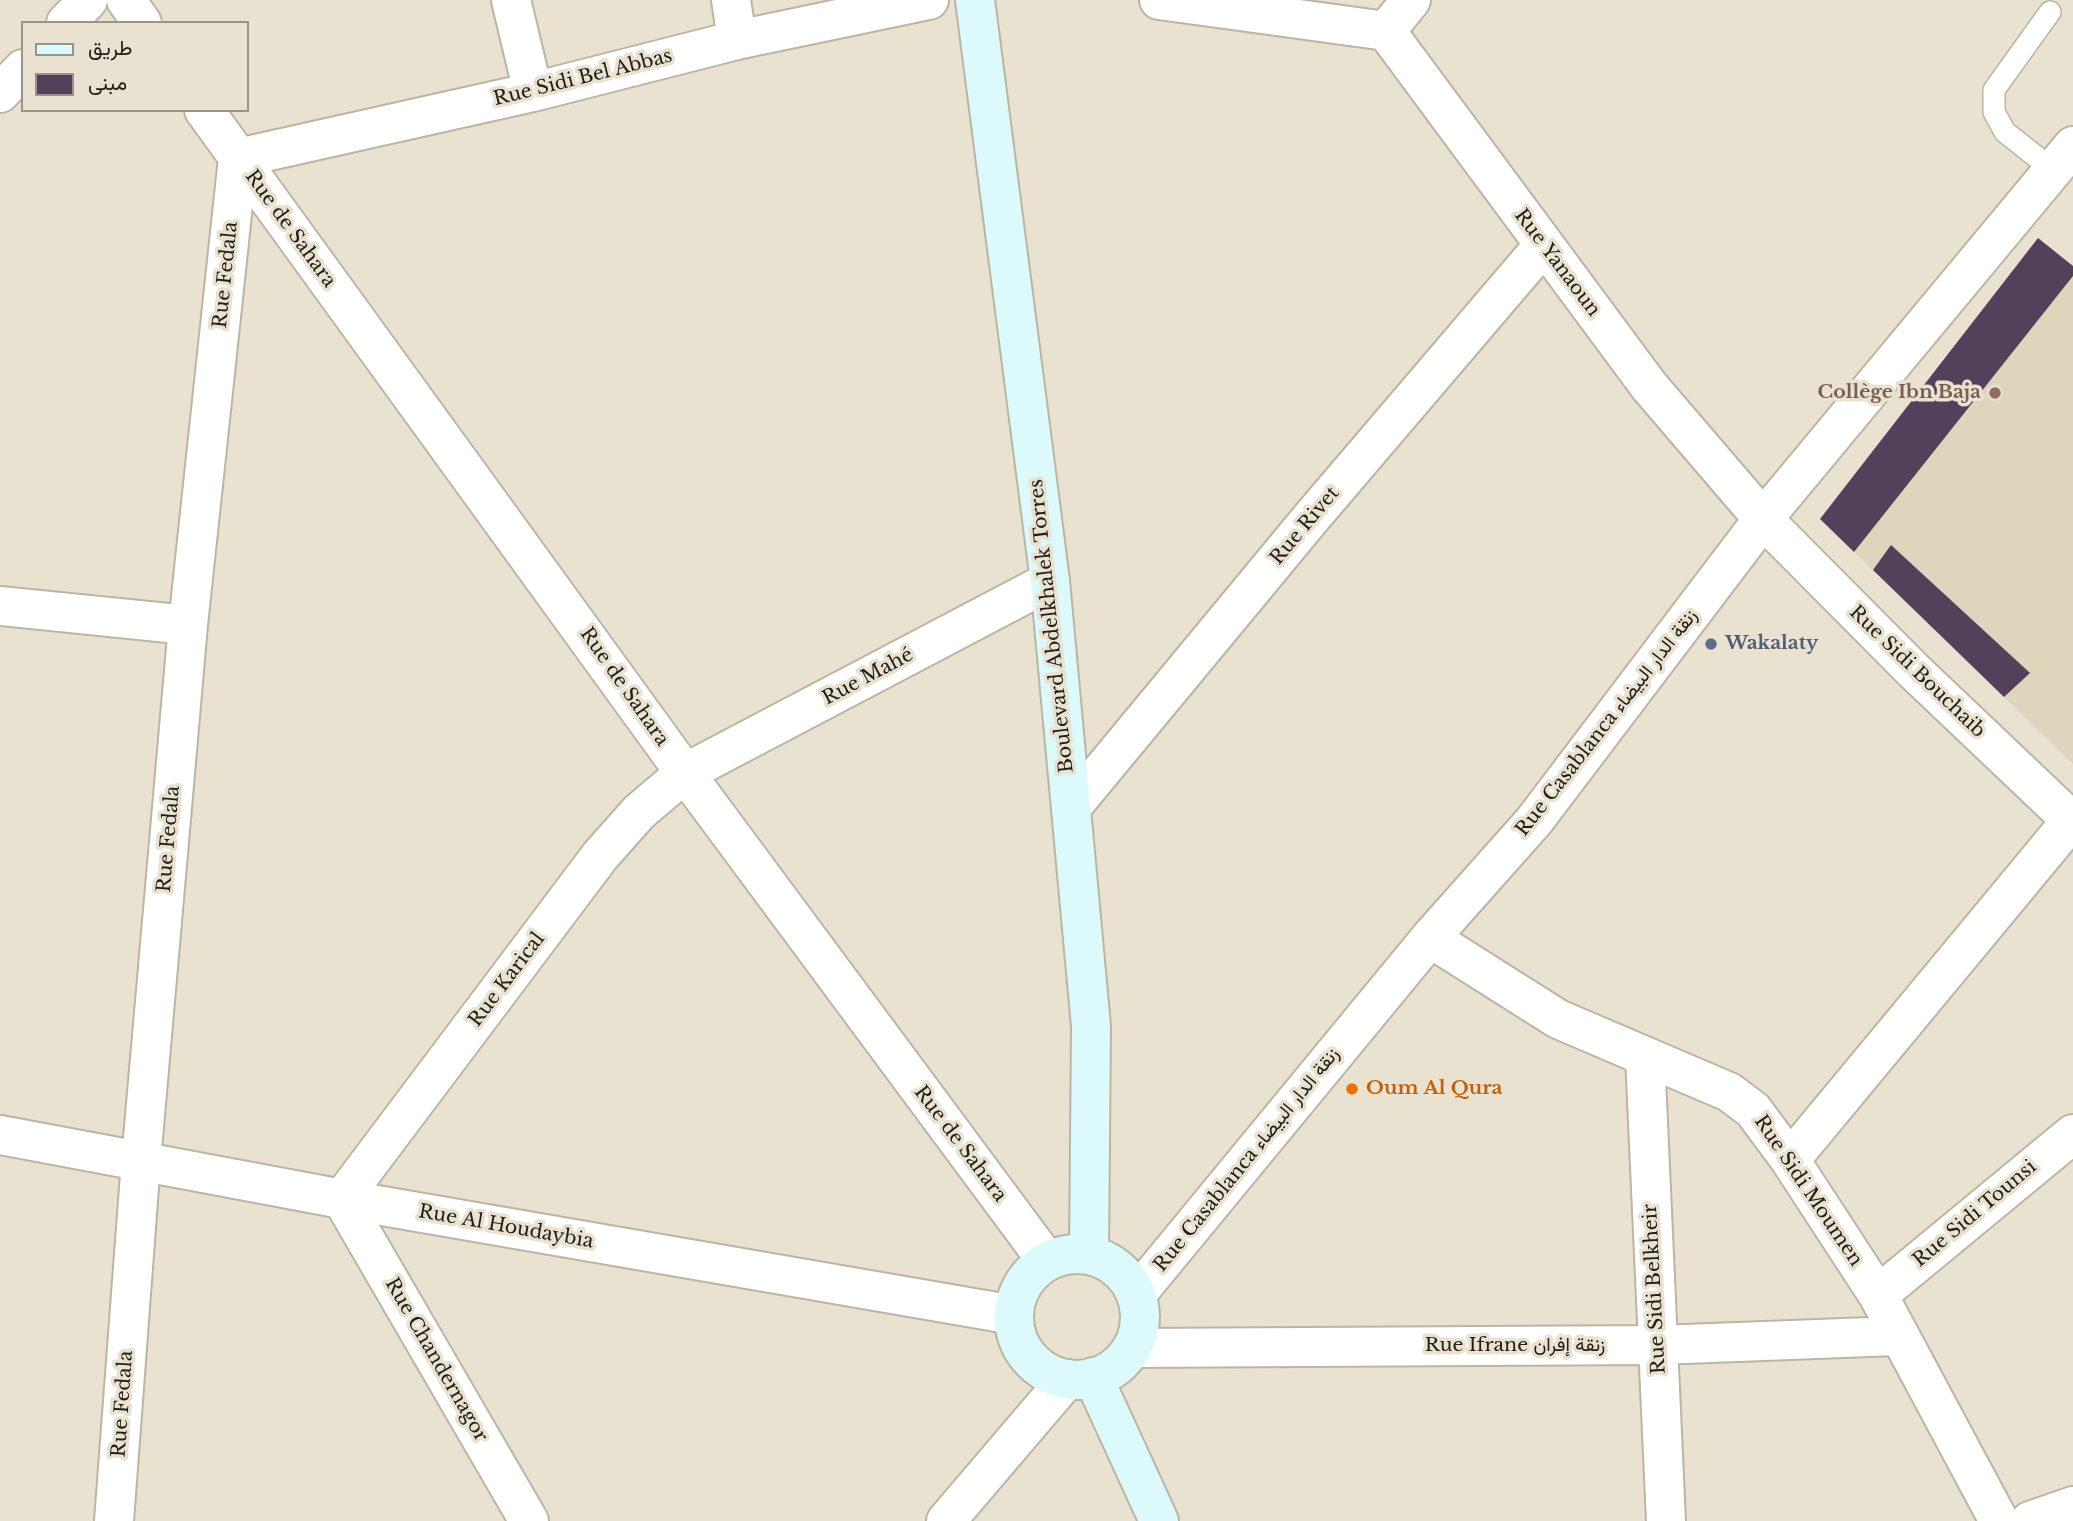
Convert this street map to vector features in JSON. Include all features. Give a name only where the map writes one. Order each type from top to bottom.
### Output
[{"type":"main road","name":"Boulevard Abdelkhalek Torres","points":[[975,0],[1050,581],[1091,1026],[1089,1254]]},
{"type":"main road","points":[[1067,1254],[1089,1254],[1118,1268],[1136,1295],[1140,1321],[1132,1348],[1109,1371],[1080,1378],[1042,1368],[1023,1349],[1016,1333],[1014,1315],[1017,1297],[1028,1277],[1046,1261],[1067,1254]]},
{"type":"main road","points":[[1080,1378],[1159,1521]]},
{"type":"street","points":[[68,21],[88,0]]},
{"type":"street","points":[[126,0],[141,21]]},
{"type":"street","points":[[511,0],[533,92]]},
{"type":"street","points":[[731,0],[737,40]]},
{"type":"street","name":"Rue Sidi Bel Abbas","points":[[238,158],[533,92],[737,40],[929,0]]},
{"type":"street","points":[[1159,0],[1386,31],[1411,0]]},
{"type":"street","name":"Rue Yanaoun","points":[[1386,31],[1648,386],[1763,519]]},
{"type":"street","points":[[0,93],[21,71]]},
{"type":"street","name":"Rue de Sahara","points":[[205,112],[685,773],[1046,1261]]},
{"type":"street","name":"Rue Fedala","points":[[114,1521],[141,1161],[188,625],[238,158]]},
{"type":"street","name":"Rue Casablanca زنقة الدار البيضاء","points":[[1136,1295],[1430,938],[1534,821],[1763,519],[2063,158]]},
{"type":"street","name":"Rue Rivet","points":[[1071,808],[1311,518],[1543,246]]},
{"type":"street","name":"Rue Sidi Bouchaib","points":[[1763,519],[1914,671],[2072,822]]},
{"type":"street","name":"Rue Mahé","points":[[685,773],[1050,581]]},
{"type":"street","points":[[0,606],[188,625]]},
{"type":"street","name":"Rue Karical","points":[[342,1199],[600,856],[639,812],[685,773]]},
{"type":"street","points":[[1790,1160],[2072,822]]},
{"type":"street","name":"Rue Sidi Moumen","points":[[1430,938],[1558,1019],[1740,1098],[1753,1110],[1790,1160],[1878,1295],[1999,1521]]},
{"type":"street","name":"Rue Sidi Belkheir","points":[[1645,1056],[1666,1521]]},
{"type":"street","name":"Rue Sidi Tounsi","points":[[1878,1295],[2073,1134]]},
{"type":"street","name":"Rue Al Houdaybia","points":[[0,1135],[342,1199],[1014,1315]]},
{"type":"street","name":"Rue Chandernagor","points":[[342,1199],[529,1521]]},
{"type":"street","name":"Rue Ifrane زنقة إفران","points":[[1132,1348],[1658,1345],[1898,1336]]},
{"type":"street","points":[[946,1521],[1080,1378]]},
{"type":"street","points":[[2030,1521],[2073,1506]]},
{"type":"lane","points":[[2050,12],[1994,90],[1994,112],[2005,132],[2063,158]]},
{"type":"shaded area","name":"Collège Ibn Baja","points":[[2038,238],[2073,266],[2073,764],[1820,519]]},
{"type":"building","points":[[2038,238],[2073,266],[2073,276],[1854,552],[1820,519]]},
{"type":"building","points":[[1891,545],[2030,673],[2004,697],[1873,570]]},
{"type":"place","name":"Collège Ibn Baja","points":[[1995,393]]},
{"type":"place","name":"Wakalaty","points":[[1711,644]]},
{"type":"place","name":"Oum Al Qura","points":[[1352,1089]]}]
